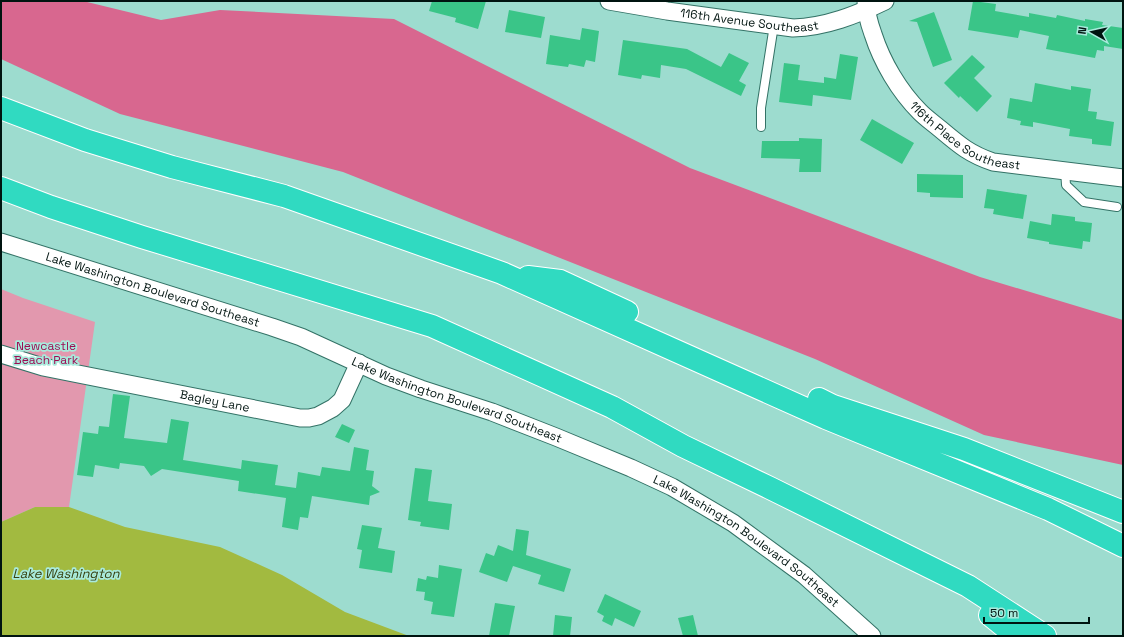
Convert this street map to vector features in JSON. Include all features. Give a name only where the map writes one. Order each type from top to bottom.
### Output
[{"type":"highway","points":[[1,108],[85,140],[165,165],[284,196],[502,273],[826,418],[1048,509],[1123,546]]},
{"type":"highway","points":[[1,188],[51,207],[142,237],[432,326],[612,407],[683,446],[968,586],[1045,636]]},
{"type":"highway","points":[[502,273],[560,282],[833,406],[964,449],[1123,512]]},
{"type":"highway","points":[[968,586],[977,605],[1016,636]]},
{"type":"street","name":"116th Avenue Southeast","points":[[609,1],[668,6],[793,28],[808,28],[838,21],[866,6],[885,1]]},
{"type":"street","name":"116th Place Southeast","points":[[866,6],[879,51],[903,92],[920,111],[958,144],[977,156],[993,162],[1123,178]]},
{"type":"street","name":"Lake Washington Boulevard Southeast","points":[[1,242],[301,337],[386,376],[492,412],[631,468],[672,487],[746,532],[804,575],[872,636]]},
{"type":"street","name":"Bagley Lane","points":[[1,354],[43,367],[282,415],[309,418],[318,416],[333,408],[342,400],[358,363]]},
{"type":"lane","points":[[761,126],[761,108],[774,25]]},
{"type":"lane","points":[[1065,170],[1066,185],[1084,202],[1117,207]]},
{"type":"green space","name":"Newcastle Beach Park","points":[[1,289],[23,298],[95,322],[69,507],[35,507],[1,522]]},
{"type":"shaded area","points":[[1,1],[83,1],[161,20],[220,10],[394,19],[690,168],[980,277],[1123,320],[1123,465],[984,435],[815,359],[343,172],[120,114],[1,59]]},
{"type":"water","name":"Lake Washington","points":[[35,507],[69,507],[125,527],[220,547],[282,575],[345,612],[409,636],[1,636],[1,522]]},
{"type":"building","points":[[432,1],[486,1],[478,29],[455,22],[456,18],[429,11]]},
{"type":"building","points":[[973,1],[996,4],[995,11],[1029,17],[1029,13],[1056,18],[1057,15],[1085,21],[1085,19],[1103,22],[1102,25],[1123,28],[1123,49],[1104,46],[1104,51],[1097,50],[1095,58],[1046,49],[1049,36],[1020,30],[1018,38],[968,30]]},
{"type":"building","points":[[509,10],[545,17],[541,38],[505,32]]},
{"type":"building","points":[[934,12],[952,60],[933,67],[917,22],[909,21]]},
{"type":"building","points":[[582,28],[599,31],[595,62],[586,60],[584,67],[569,64],[568,67],[546,64],[550,35],[580,40]]},
{"type":"building","points":[[623,40],[687,49],[721,67],[729,53],[749,63],[739,81],[746,85],[741,96],[686,69],[661,65],[660,78],[642,75],[641,79],[618,75]]},
{"type":"building","points":[[840,54],[858,57],[851,100],[813,95],[812,106],[779,102],[784,63],[800,65],[798,80],[824,83],[824,77],[836,79]]},
{"type":"building","points":[[972,55],[985,67],[974,78],[992,96],[977,112],[960,96],[959,98],[944,83]]},
{"type":"building","points":[[1035,83],[1071,90],[1071,86],[1091,89],[1088,111],[1097,112],[1096,119],[1114,122],[1111,146],[1092,144],[1092,139],[1069,136],[1070,129],[1033,122],[1033,127],[1020,125],[1021,121],[1007,118],[1010,98],[1032,102]]},
{"type":"building","points":[[872,119],[914,143],[902,164],[860,140]]},
{"type":"building","points":[[799,138],[822,139],[821,172],[799,172],[800,159],[761,158],[762,141],[799,141]]},
{"type":"building","points":[[917,174],[963,175],[963,198],[930,197],[930,193],[917,192]]},
{"type":"building","points":[[987,189],[1027,195],[1023,219],[993,214],[994,209],[984,208]]},
{"type":"building","points":[[1052,214],[1075,217],[1075,221],[1092,223],[1090,242],[1083,241],[1082,249],[1049,244],[1049,242],[1027,238],[1030,221],[1051,225]]},
{"type":"building","points":[[113,394],[130,396],[124,438],[167,443],[171,419],[189,422],[183,460],[241,469],[242,460],[278,465],[275,485],[296,488],[298,472],[320,476],[322,467],[350,471],[354,447],[369,450],[366,470],[374,471],[372,486],[380,492],[370,496],[369,505],[312,496],[308,518],[300,517],[298,530],[282,527],[286,498],[238,491],[239,481],[162,469],[151,476],[144,466],[120,463],[119,469],[95,465],[93,477],[77,475],[83,432],[98,434],[99,426],[109,427]]},
{"type":"building","points":[[342,424],[355,430],[349,443],[335,437]]},
{"type":"building","points":[[415,468],[432,470],[428,501],[452,504],[449,530],[420,526],[421,522],[408,520]]},
{"type":"building","points":[[362,525],[382,528],[378,548],[395,551],[392,573],[359,568],[362,550],[357,549]]},
{"type":"building","points":[[516,529],[529,531],[526,555],[571,569],[564,592],[538,584],[541,575],[513,566],[507,582],[479,572],[486,553],[494,556],[498,545],[513,551]]},
{"type":"building","points":[[439,565],[462,569],[454,617],[431,614],[433,602],[424,600],[425,592],[416,591],[418,578],[426,580],[427,576],[438,578]]},
{"type":"building","points":[[605,594],[641,611],[634,627],[615,618],[612,626],[602,621],[604,616],[597,612]]},
{"type":"building","points":[[495,603],[515,606],[509,636],[489,636]]},
{"type":"building","points":[[555,615],[572,617],[570,636],[553,636]]},
{"type":"building","points":[[693,615],[698,636],[683,636],[678,618]]}]
